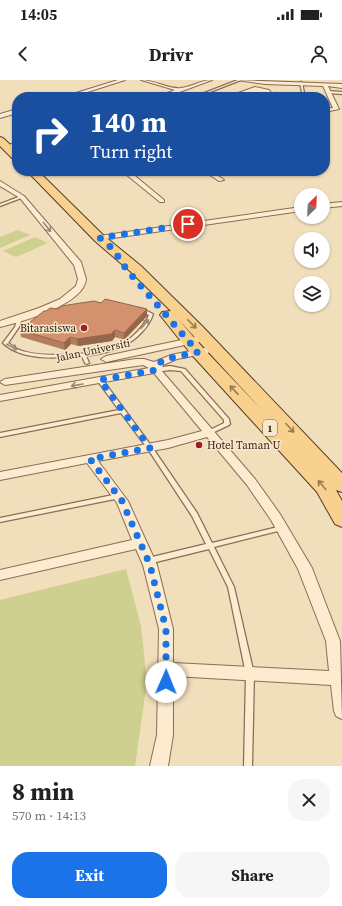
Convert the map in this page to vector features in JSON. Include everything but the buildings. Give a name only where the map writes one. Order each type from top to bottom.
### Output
[{"type":"main road","name":"1","points":[[37,176],[113,249],[202,345],[326,488],[342,519]]},
{"type":"main road","name":"1","points":[[202,345],[342,485]]},
{"type":"street","points":[[83,92],[123,80]]},
{"type":"street","points":[[143,80],[180,90]]},
{"type":"street","points":[[175,92],[210,80]]},
{"type":"street","points":[[240,80],[342,86]]},
{"type":"street","points":[[274,82],[276,92]]},
{"type":"street","points":[[325,85],[329,92]]},
{"type":"street","points":[[244,92],[255,88],[268,92]]},
{"type":"street","points":[[330,93],[335,100],[336,109],[330,110]]},
{"type":"street","points":[[0,116],[12,112]]},
{"type":"street","points":[[130,176],[162,201]]},
{"type":"street","points":[[215,176],[221,180]]},
{"type":"street","points":[[0,183],[22,197],[78,264],[82,276],[80,287],[65,300],[0,324]]},
{"type":"street","points":[[330,205],[342,204]]},
{"type":"street","points":[[100,238],[188,224],[294,210]]},
{"type":"street","points":[[156,370],[159,363],[166,359],[202,345]]},
{"type":"street","name":"Jalan Universiti","points":[[3,383],[85,359],[202,345]]},
{"type":"street","points":[[3,383],[136,362],[148,364],[156,370],[251,482],[282,528],[305,568],[333,641],[340,679],[342,711]]},
{"type":"street","points":[[0,398],[156,370]]},
{"type":"street","points":[[0,476],[150,448],[208,432]]},
{"type":"street","points":[[90,459],[118,496],[140,543],[148,561],[166,629],[165,735],[159,766]]},
{"type":"street","points":[[0,574],[140,543]]},
{"type":"street","points":[[166,669],[340,679]]},
{"type":"lane","points":[[208,92],[240,80]]},
{"type":"lane","points":[[301,83],[303,92]]},
{"type":"lane","points":[[330,92],[342,93]]},
{"type":"lane","points":[[0,206],[22,197]]},
{"type":"lane","points":[[20,317],[17,327],[5,343],[8,346],[18,351],[44,356],[85,359],[124,344],[145,325],[151,314],[135,308]]},
{"type":"lane","points":[[37,311],[52,312]]},
{"type":"lane","points":[[156,370],[170,368],[183,370],[227,420],[226,424],[208,432]]},
{"type":"lane","points":[[100,380],[150,448],[195,515],[231,587],[250,674],[248,766]]},
{"type":"lane","points":[[0,435],[123,412]]},
{"type":"lane","points":[[0,520],[118,496]]},
{"type":"lane","points":[[148,561],[282,528]]},
{"type":"green space","points":[[18,230],[30,235],[0,248],[0,237]]},
{"type":"green space","points":[[35,237],[48,243],[16,257],[3,251]]},
{"type":"green space","points":[[126,569],[141,626],[147,682],[135,766],[0,766],[0,600]]},
{"type":"place","name":"Bitarasiswa","points":[[84,328]]},
{"type":"place","name":"Hotel Taman U","points":[[199,445]]},
{"type":"route","points":[[166,682],[166,629],[150,565],[122,501],[90,459],[150,448],[100,380],[156,370],[159,363],[166,359],[198,352],[127,270],[113,249],[100,238],[188,224]]}]
